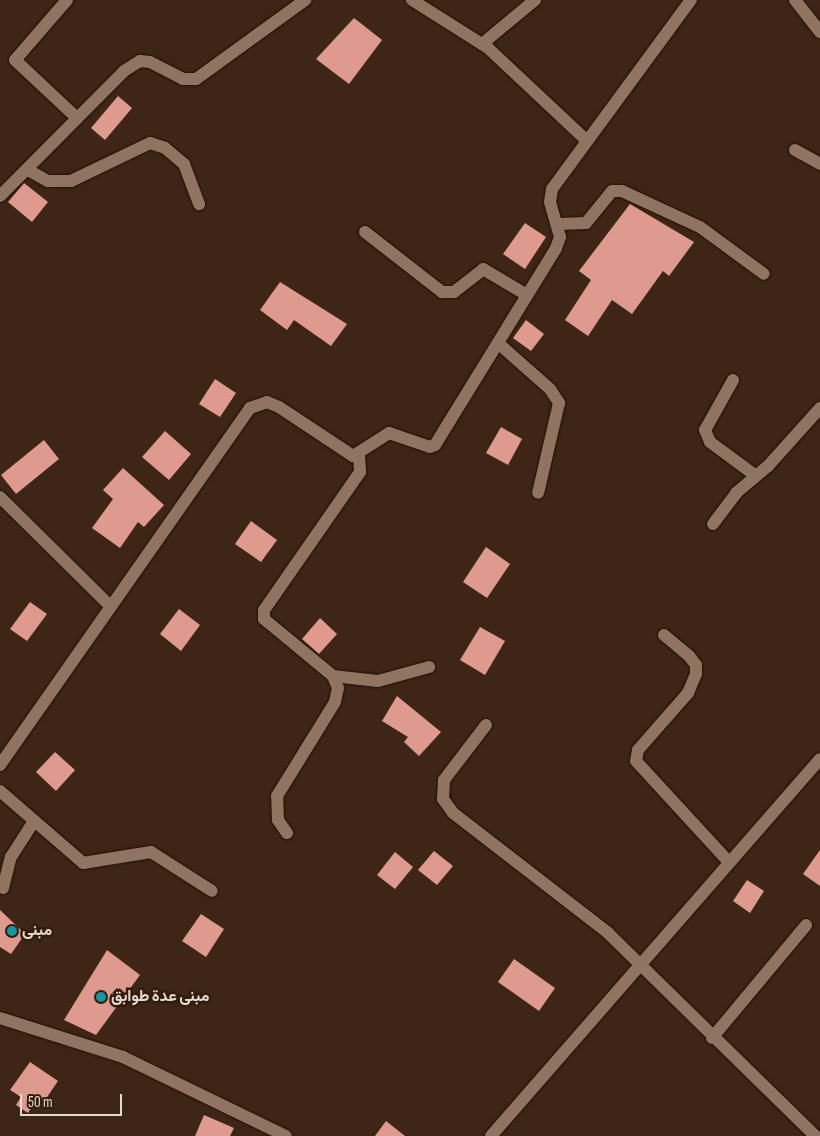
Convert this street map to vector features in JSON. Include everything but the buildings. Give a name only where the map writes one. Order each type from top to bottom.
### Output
[{"type":"street","points":[[67,0],[15,60],[77,118]]},
{"type":"street","points":[[0,196],[28,170],[77,118],[132,66],[150,62],[183,79],[196,78],[305,0]]},
{"type":"street","points":[[412,0],[482,44],[586,140]]},
{"type":"street","points":[[482,44],[535,0]]},
{"type":"street","points":[[0,765],[250,408],[267,402],[279,406],[347,454],[359,456],[389,433],[430,448],[436,445],[556,248],[559,224],[550,202],[552,189],[586,140],[691,0]]},
{"type":"street","points":[[795,0],[820,32]]},
{"type":"street","points":[[28,170],[48,181],[71,182],[150,143],[164,148],[184,164],[199,204]]},
{"type":"street","points":[[795,150],[820,164]]},
{"type":"street","points":[[559,224],[586,223],[612,191],[622,191],[700,227],[764,274]]},
{"type":"street","points":[[365,232],[442,292],[454,292],[484,269],[527,295]]},
{"type":"street","points":[[498,343],[550,389],[559,403],[538,493]]},
{"type":"street","points":[[733,380],[705,430],[710,442],[756,476]]},
{"type":"street","points":[[713,524],[820,408]]},
{"type":"street","points":[[287,834],[278,820],[277,796],[335,702],[338,688],[333,676],[269,625],[263,615],[360,472],[359,456]]},
{"type":"street","points":[[0,497],[110,606]]},
{"type":"street","points":[[664,635],[689,656],[696,665],[696,674],[688,693],[638,750],[636,761],[729,862]]},
{"type":"street","points":[[333,676],[378,681],[428,667]]},
{"type":"street","points":[[486,725],[449,770],[442,789],[443,799],[477,834],[608,933],[712,1038],[815,1136]]},
{"type":"street","points":[[491,1136],[820,759]]},
{"type":"street","points":[[0,791],[83,863],[151,852],[212,891]]},
{"type":"street","points":[[3,888],[10,857],[34,821]]},
{"type":"street","points":[[712,1038],[806,925]]},
{"type":"street","points":[[0,1018],[123,1057],[286,1136]]},
{"type":"place","name":"مبنى","points":[[12,931]]},
{"type":"place","name":"مبنى عدة طوابق","points":[[101,997]]}]
